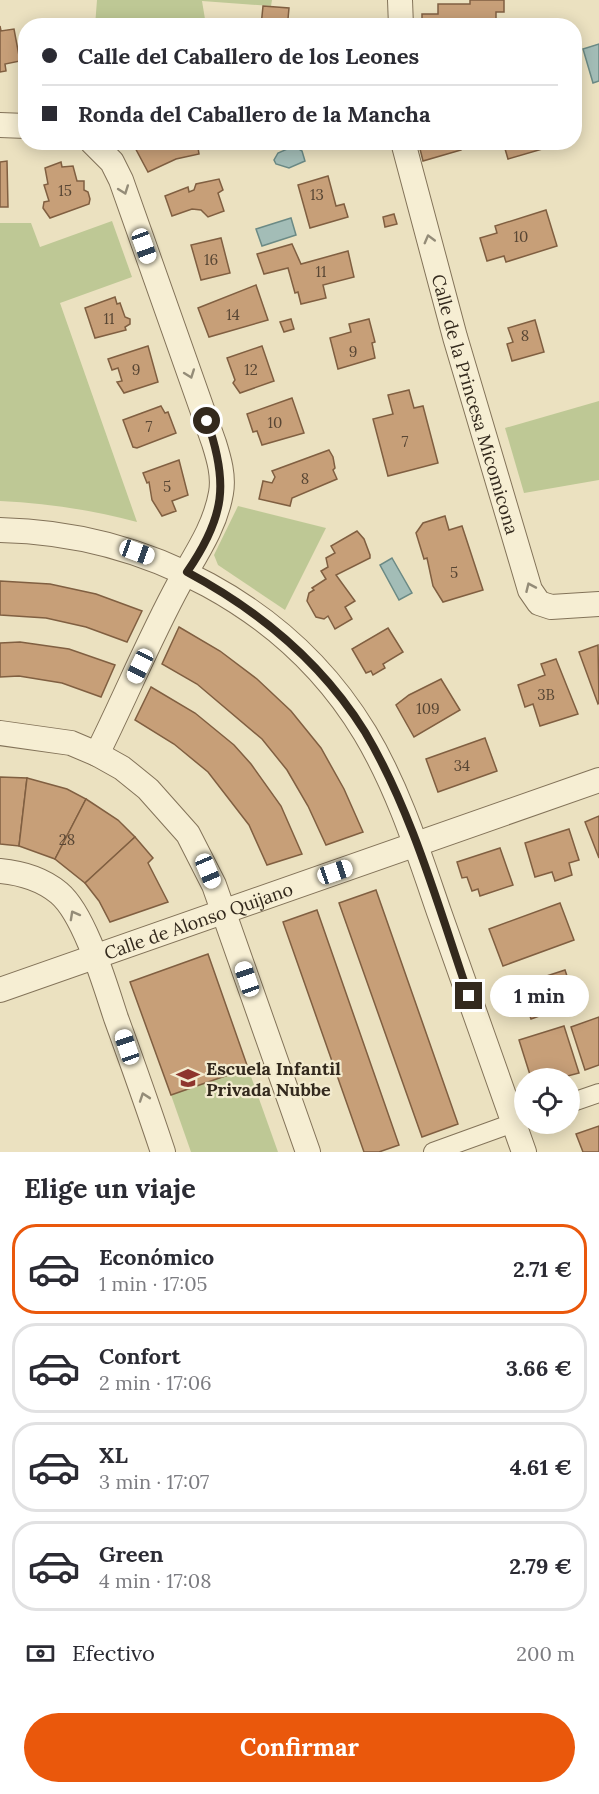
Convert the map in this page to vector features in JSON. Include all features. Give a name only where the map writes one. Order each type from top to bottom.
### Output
[{"type":"street","points":[[400,0],[401,18]]},
{"type":"street","points":[[0,125],[18,126]]},
{"type":"street","points":[[97,754],[216,513],[222,490],[221,468],[121,180],[108,157],[101,150]]},
{"type":"street","name":"Calle de la Princesa Micomicona","points":[[405,150],[455,337],[530,590],[539,603],[551,607],[599,604]]},
{"type":"street","points":[[0,530],[47,533],[103,542],[187,572],[255,614],[288,641],[329,684],[364,731],[381,763],[415,844],[524,1152]]},
{"type":"street","points":[[0,733],[62,741],[97,754],[122,768],[169,811],[199,853],[223,912],[308,1152]]},
{"type":"street","name":"Calle de Alonso Quijano","points":[[0,990],[599,780]]},
{"type":"street","points":[[0,871],[18,873],[41,881],[61,894],[73,912],[94,957],[164,1152]]},
{"type":"street","points":[[580,1100],[599,1093]]},
{"type":"street","points":[[433,1152],[502,1127]]},
{"type":"green space","points":[[97,0],[272,0],[271,6],[202,1],[205,18],[96,18]]},
{"type":"green space","points":[[112,221],[132,277],[60,303],[137,522],[69,508],[0,501],[0,223],[31,223],[40,247]]},
{"type":"green space","points":[[599,401],[599,480],[524,493],[505,428]]},
{"type":"green space","points":[[238,506],[326,528],[285,610],[218,565],[214,555]]},
{"type":"green space","points":[[248,1068],[278,1152],[191,1152],[171,1095]]},
{"type":"water","points":[[599,44],[599,81],[593,83],[583,49]]},
{"type":"water","points":[[285,150],[300,150],[305,161],[289,168],[276,164],[274,160],[278,153]]},
{"type":"water","points":[[291,218],[296,235],[262,246],[256,229]]},
{"type":"water","points":[[392,558],[412,593],[399,600],[380,565]]},
{"type":"building","points":[[470,0],[504,0],[504,12],[496,12],[496,18],[422,18],[422,14],[438,14],[438,4],[470,4]]},
{"type":"building","points":[[263,6],[289,8],[288,18],[262,18]]},
{"type":"building","points":[[0,26],[1,31],[14,29],[18,61],[5,64],[6,71],[0,72]]},
{"type":"building","points":[[136,150],[198,150],[199,154],[176,159],[148,172]]},
{"type":"building","points":[[420,150],[461,150],[423,161]]},
{"type":"building","points":[[505,150],[539,150],[508,159]]},
{"type":"building","points":[[7,161],[8,207],[0,207],[0,162]]},
{"type":"building","points":[[61,162],[62,167],[73,166],[77,181],[84,181],[84,190],[88,192],[90,199],[89,204],[50,218],[43,208],[44,202],[49,201],[44,185],[48,184],[45,168]]},
{"type":"building","points":[[328,176],[336,206],[344,204],[348,217],[310,228],[298,185]]},
{"type":"building","points":[[219,179],[223,190],[218,193],[224,211],[208,217],[201,210],[192,209],[172,216],[165,196],[188,187],[189,192],[194,190],[196,184]]},
{"type":"building","points":[[546,210],[557,246],[506,262],[504,256],[487,261],[480,238],[497,233],[495,226]]},
{"type":"building","points":[[394,214],[397,224],[385,227],[383,217]]},
{"type":"building","points":[[221,238],[230,273],[201,280],[191,245]]},
{"type":"building","points":[[292,244],[301,264],[348,251],[354,277],[323,285],[326,298],[301,304],[298,292],[295,293],[288,268],[264,274],[257,254]]},
{"type":"building","points":[[256,285],[268,320],[209,337],[198,308]]},
{"type":"building","points":[[115,297],[125,317],[130,319],[130,324],[125,327],[126,330],[95,338],[85,308]]},
{"type":"building","points":[[291,319],[294,329],[284,332],[280,322]]},
{"type":"building","points":[[369,319],[375,342],[372,343],[375,358],[338,369],[330,338],[351,332],[349,324]]},
{"type":"building","points":[[535,320],[544,352],[512,361],[507,344],[513,342],[508,328]]},
{"type":"building","points":[[148,346],[158,382],[124,393],[117,382],[122,381],[118,368],[112,370],[108,359]]},
{"type":"building","points":[[262,346],[274,381],[240,393],[233,383],[235,380],[227,358]]},
{"type":"building","points":[[409,390],[414,408],[423,406],[438,463],[388,476],[373,419],[393,414],[388,395]]},
{"type":"building","points":[[292,398],[304,433],[262,445],[257,431],[253,432],[247,414]]},
{"type":"building","points":[[161,406],[165,413],[168,412],[176,433],[137,448],[133,447],[123,420]]},
{"type":"building","points":[[329,450],[333,457],[335,468],[333,470],[337,479],[292,498],[290,506],[259,499],[263,481],[272,483],[275,477],[272,471]]},
{"type":"building","points":[[179,460],[188,495],[172,501],[176,511],[162,516],[152,500],[149,482],[147,483],[143,473]]},
{"type":"building","points":[[445,516],[449,530],[462,526],[483,590],[443,602],[433,586],[427,558],[424,559],[416,533],[423,523]]},
{"type":"building","points":[[357,531],[364,539],[370,558],[336,575],[355,601],[345,607],[352,619],[335,629],[328,616],[324,619],[316,617],[307,601],[309,593],[314,590],[312,588],[326,579],[321,571],[328,567],[326,558],[335,553],[331,546]]},
{"type":"building","points":[[0,581],[50,584],[96,594],[142,611],[127,642],[86,627],[46,618],[0,615]]},
{"type":"building","points":[[179,627],[220,651],[257,679],[291,711],[321,748],[344,789],[363,832],[326,845],[308,806],[287,770],[262,739],[197,684],[162,664]]},
{"type":"building","points":[[388,628],[403,652],[383,664],[385,668],[373,675],[371,671],[366,673],[352,649]]},
{"type":"building","points":[[20,642],[69,649],[115,665],[101,697],[62,683],[19,676],[0,677],[0,643]]},
{"type":"building","points":[[598,645],[599,703],[598,704],[579,652]]},
{"type":"building","points":[[556,659],[578,714],[540,726],[533,704],[525,707],[518,685],[545,675],[541,664]]},
{"type":"building","points":[[441,679],[460,710],[414,737],[396,705],[409,695]]},
{"type":"building","points":[[151,687],[195,713],[234,745],[251,764],[281,806],[302,854],[267,865],[249,825],[208,772],[174,744],[135,720]]},
{"type":"building","points":[[485,738],[497,771],[438,792],[426,759]]},
{"type":"building","points":[[0,777],[27,778],[19,846],[0,844]]},
{"type":"building","points":[[27,778],[67,789],[86,799],[55,859],[19,846]]},
{"type":"building","points":[[86,799],[118,820],[135,837],[85,883],[55,859]]},
{"type":"building","points":[[599,816],[599,858],[585,822]]},
{"type":"building","points":[[569,829],[579,860],[569,863],[572,875],[555,881],[552,872],[535,877],[525,843]]},
{"type":"building","points":[[135,837],[153,858],[148,863],[168,902],[110,922],[99,901],[85,883]]},
{"type":"building","points":[[500,848],[513,885],[480,896],[478,889],[472,891],[467,877],[462,878],[457,862]]},
{"type":"building","points":[[376,890],[458,1124],[422,1137],[339,903]]},
{"type":"building","points":[[560,903],[574,940],[503,966],[489,929]]},
{"type":"building","points":[[317,910],[399,1145],[379,1152],[364,1152],[283,922]]},
{"type":"building","points":[[208,954],[248,1068],[171,1095],[130,982]]},
{"type":"building","points":[[565,970],[576,1003],[531,1019],[519,985]]},
{"type":"building","points":[[599,1017],[599,1065],[585,1070],[571,1027]]},
{"type":"building","points":[[564,1026],[577,1068],[528,1068],[519,1040]]},
{"type":"building","points":[[599,1126],[599,1152],[583,1152],[576,1134]]},
{"type":"place","name":"Escuela Infantil Privada Nubbe","points":[[188,1078]]},
{"type":"route","points":[[207,421],[221,468],[222,490],[216,513],[194,562],[187,572],[255,614],[288,641],[329,684],[364,731],[396,795],[469,996]]}]
